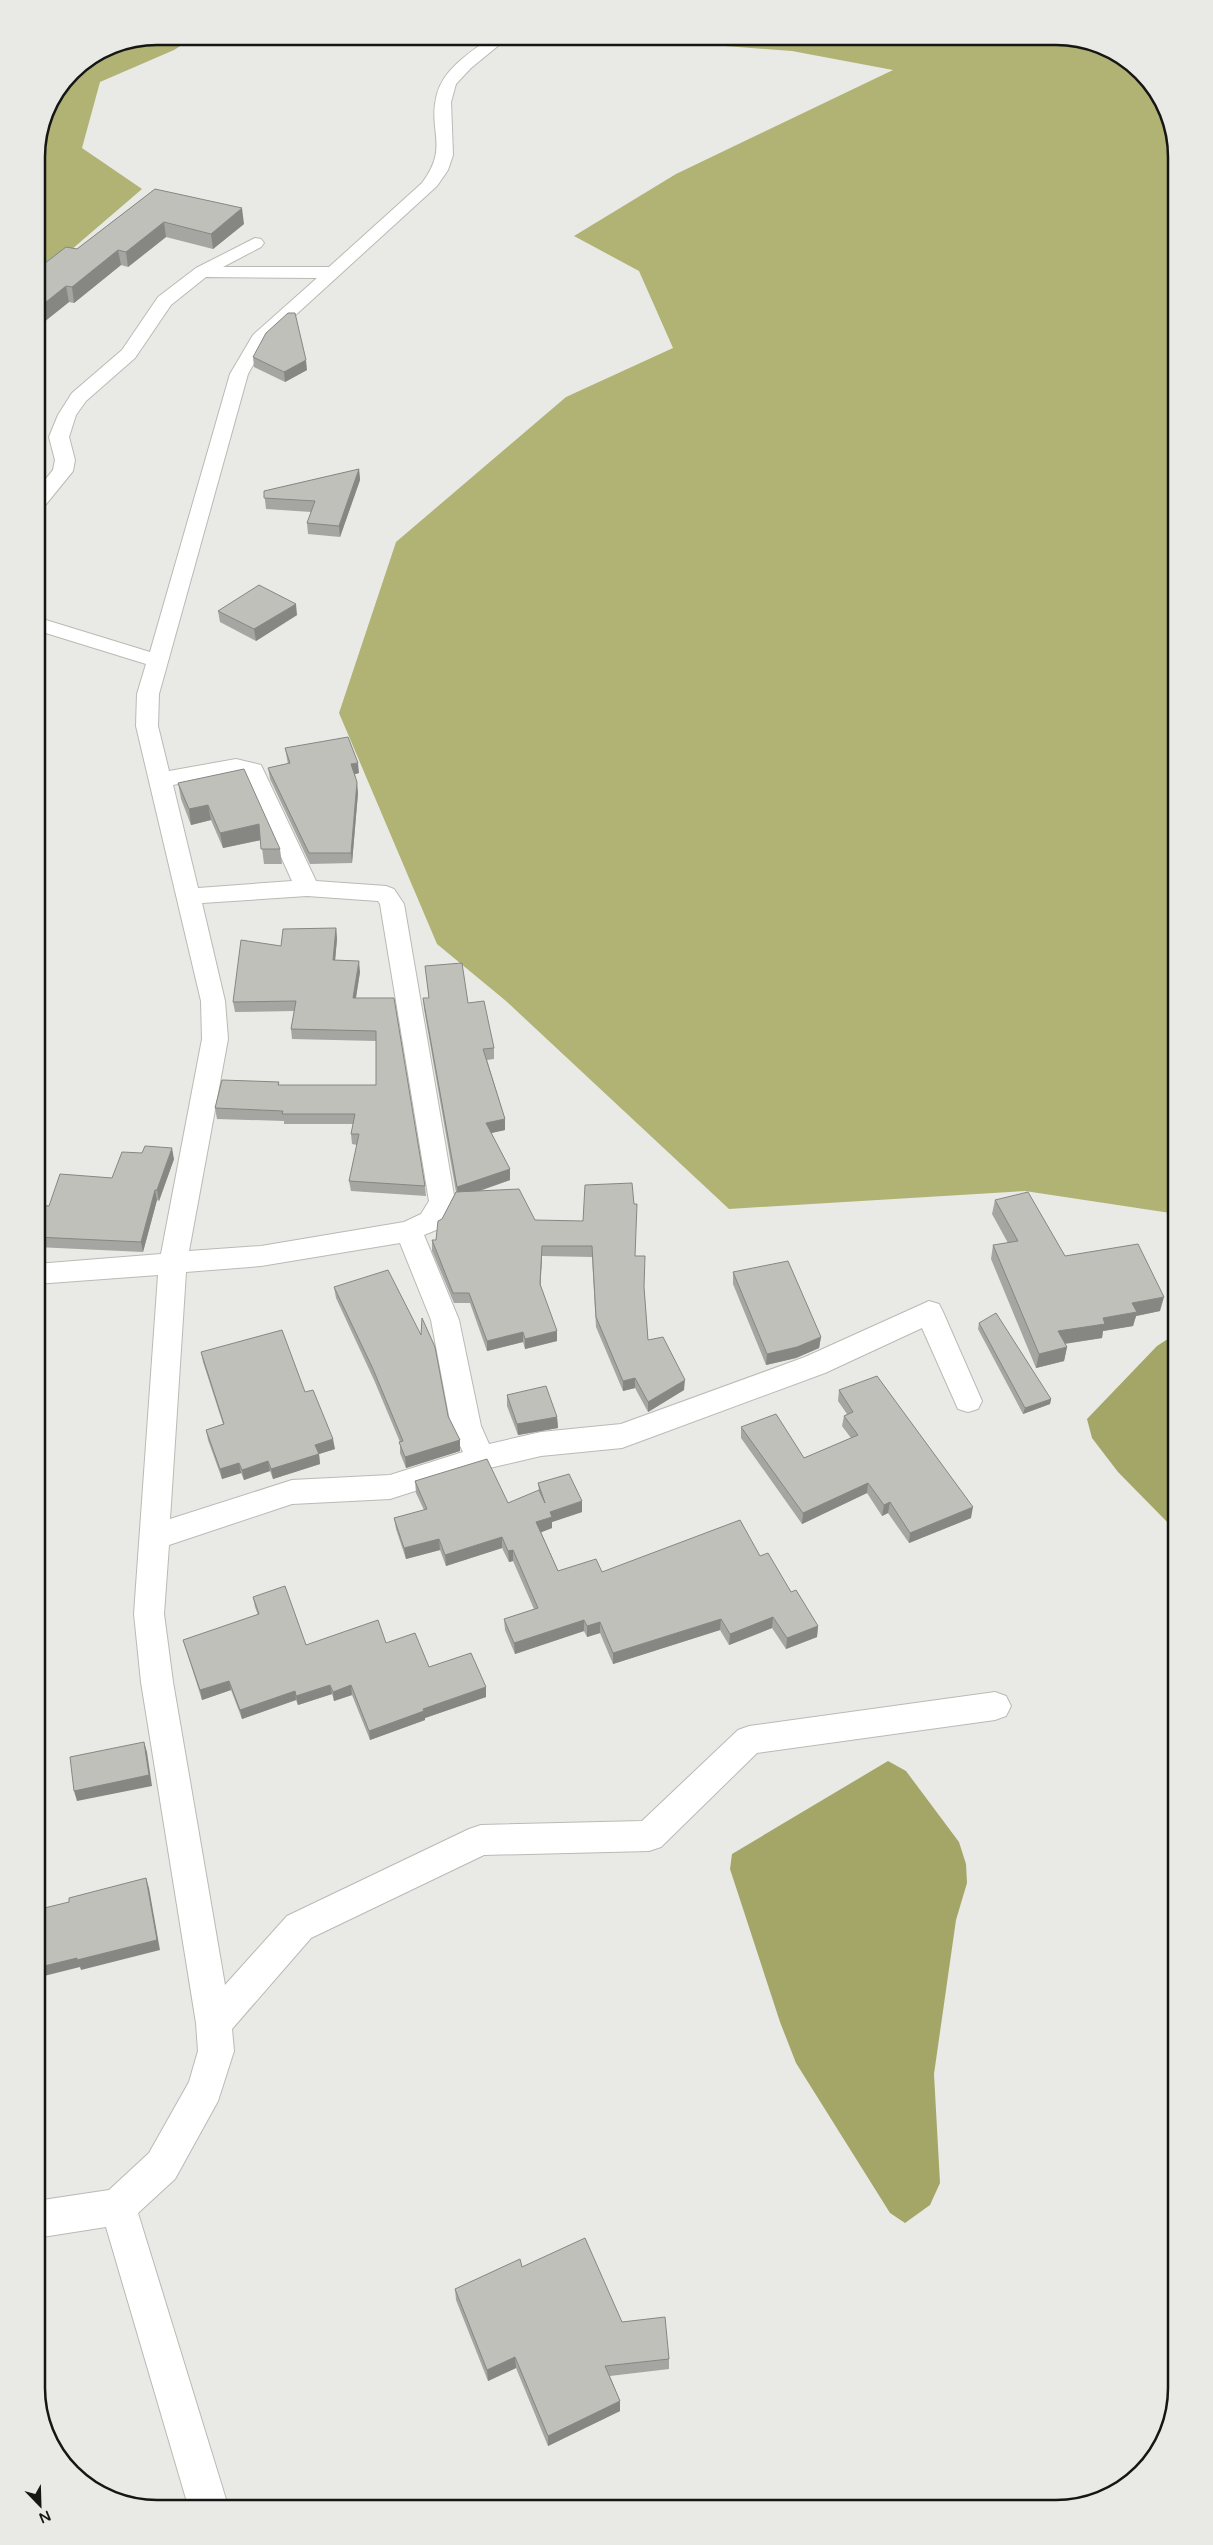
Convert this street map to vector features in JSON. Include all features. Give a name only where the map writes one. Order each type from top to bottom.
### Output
[{"type":"street","points":[[45,2219],[118,2207],[162,2166],[205,2089],[216,2051],[214,2024],[157,1682],[150,1614],[173,1263],[215,1039],[213,1001],[190,896],[148,726],[148,694],[239,374],[246,357],[260,339],[428,187],[443,166],[446,150],[442,106],[447,90],[454,76],[491,45]]},
{"type":"street","points":[[45,493],[63,471],[65,460],[59,437],[67,415],[79,397],[129,354],[164,301],[202,272],[255,243]]},
{"type":"street","points":[[202,272],[266,274],[334,272]]},
{"type":"street","points":[[45,626],[157,661]]},
{"type":"street","points":[[161,780],[236,766],[253,770],[307,888]]},
{"type":"street","points":[[45,1273],[261,1256],[409,1231],[431,1221],[442,1201],[392,904],[386,894],[307,888],[190,896]]},
{"type":"street","points":[[409,1231],[445,1320],[466,1426],[481,1458]]},
{"type":"street","points":[[155,1537],[292,1492],[390,1488],[481,1458],[542,1444],[622,1436],[815,1365],[929,1312],[968,1401]]},
{"type":"street","points":[[214,2024],[299,1927],[481,1840],[649,1836],[749,1740],[996,1706]]},
{"type":"street","points":[[118,2207],[207,2500]]},
{"type":"shaded area","points":[[182,45],[100,82],[82,148],[142,189],[45,272],[45,150],[49,128],[60,101],[83,73],[101,60],[114,54],[143,46]]},
{"type":"shaded area","points":[[713,45],[1063,45],[1078,47],[1092,51],[1118,64],[1135,78],[1153,101],[1164,128],[1168,150],[1168,1213],[1025,1191],[729,1209],[506,1001],[437,944],[339,713],[396,542],[566,397],[673,348],[639,271],[574,236],[676,174],[893,70],[792,51]]},
{"type":"shaded area","points":[[1168,1339],[1168,1523],[1118,1472],[1092,1438],[1087,1419],[1157,1346]]},
{"type":"shaded area","points":[[888,1761],[906,1771],[959,1842],[966,1864],[967,1883],[956,1920],[934,2074],[940,2183],[930,2205],[905,2223],[890,2213],[796,2063],[780,2022],[730,1869],[732,1854]]},
{"type":"building","points":[[155,189],[242,208],[211,234],[164,222],[126,252],[118,250],[72,287],[66,286],[45,303],[45,263],[66,247],[77,249]]},
{"type":"building","points":[[288,313],[295,313],[306,360],[284,372],[253,357],[266,333]]},
{"type":"building","points":[[359,469],[339,526],[307,523],[315,501],[264,498],[264,491]]},
{"type":"building","points":[[259,585],[296,604],[254,629],[218,611]]},
{"type":"building","points":[[348,737],[358,763],[351,764],[357,782],[351,853],[309,853],[268,768],[290,763],[285,748]]},
{"type":"building","points":[[244,769],[280,849],[261,849],[259,824],[220,833],[208,805],[189,809],[178,783]]},
{"type":"building","points":[[336,928],[333,960],[359,961],[353,998],[394,998],[425,1186],[349,1181],[359,1134],[351,1134],[355,1114],[282,1114],[283,1111],[215,1108],[222,1080],[279,1082],[278,1085],[376,1085],[376,1031],[291,1029],[296,1001],[233,1002],[241,940],[281,946],[283,929]]},
{"type":"building","points":[[462,963],[468,1003],[484,1001],[494,1048],[483,1049],[505,1119],[486,1123],[510,1169],[457,1187],[423,998],[429,998],[425,966]]},
{"type":"building","points":[[145,1146],[172,1148],[157,1190],[155,1190],[141,1242],[45,1237],[45,1206],[49,1206],[60,1174],[112,1178],[122,1152],[142,1153]]},
{"type":"building","points":[[632,1183],[634,1204],[637,1204],[635,1256],[645,1256],[644,1287],[648,1340],[663,1337],[685,1380],[648,1402],[635,1378],[623,1381],[596,1317],[592,1246],[542,1246],[540,1284],[557,1331],[525,1339],[523,1332],[487,1341],[469,1293],[453,1293],[432,1240],[436,1240],[438,1221],[442,1219],[456,1192],[519,1189],[535,1220],[583,1221],[585,1185]]},
{"type":"building","points":[[1028,1192],[1065,1256],[1138,1244],[1164,1297],[1132,1303],[1137,1312],[1103,1318],[1105,1324],[1058,1331],[1067,1347],[1039,1354],[993,1245],[1018,1241],[995,1200]]},
{"type":"building","points":[[788,1261],[821,1337],[797,1347],[767,1354],[733,1272]]},
{"type":"building","points":[[388,1270],[421,1335],[422,1318],[435,1347],[448,1416],[460,1440],[405,1457],[399,1442],[403,1441],[373,1369],[334,1287]]},
{"type":"building","points":[[996,1313],[1051,1399],[1025,1408],[979,1323]]},
{"type":"building","points":[[282,1330],[305,1392],[313,1390],[333,1439],[315,1445],[319,1454],[271,1469],[268,1461],[242,1470],[239,1463],[220,1469],[206,1430],[224,1424],[201,1352]]},
{"type":"building","points":[[877,1376],[973,1507],[910,1533],[890,1502],[884,1505],[868,1483],[803,1513],[741,1427],[776,1414],[804,1458],[858,1435],[844,1416],[853,1412],[839,1390]]},
{"type":"building","points":[[546,1386],[557,1417],[517,1424],[507,1395]]},
{"type":"building","points":[[487,1459],[508,1503],[539,1490],[545,1503],[538,1483],[569,1474],[582,1501],[550,1512],[552,1517],[536,1522],[558,1571],[596,1559],[602,1572],[740,1520],[760,1556],[768,1553],[791,1592],[796,1590],[818,1626],[787,1638],[773,1617],[730,1634],[721,1619],[613,1653],[600,1622],[587,1626],[584,1620],[514,1643],[504,1619],[538,1608],[513,1550],[508,1551],[502,1537],[445,1555],[439,1539],[404,1548],[394,1518],[427,1509],[415,1481]]},
{"type":"building","points":[[285,1586],[306,1645],[378,1620],[386,1643],[415,1633],[429,1667],[471,1653],[486,1687],[423,1709],[424,1711],[369,1731],[351,1685],[333,1692],[330,1685],[296,1696],[295,1691],[240,1710],[229,1681],[200,1690],[183,1640],[259,1614],[253,1597]]},
{"type":"building","points":[[144,1742],[149,1775],[74,1791],[70,1757]]},
{"type":"building","points":[[146,1878],[157,1940],[77,1960],[77,1958],[45,1966],[45,1908],[69,1902],[69,1898]]},
{"type":"building","points":[[585,2238],[622,2322],[665,2317],[669,2359],[605,2366],[620,2401],[548,2436],[515,2357],[487,2370],[455,2289],[520,2259],[522,2267]]}]
